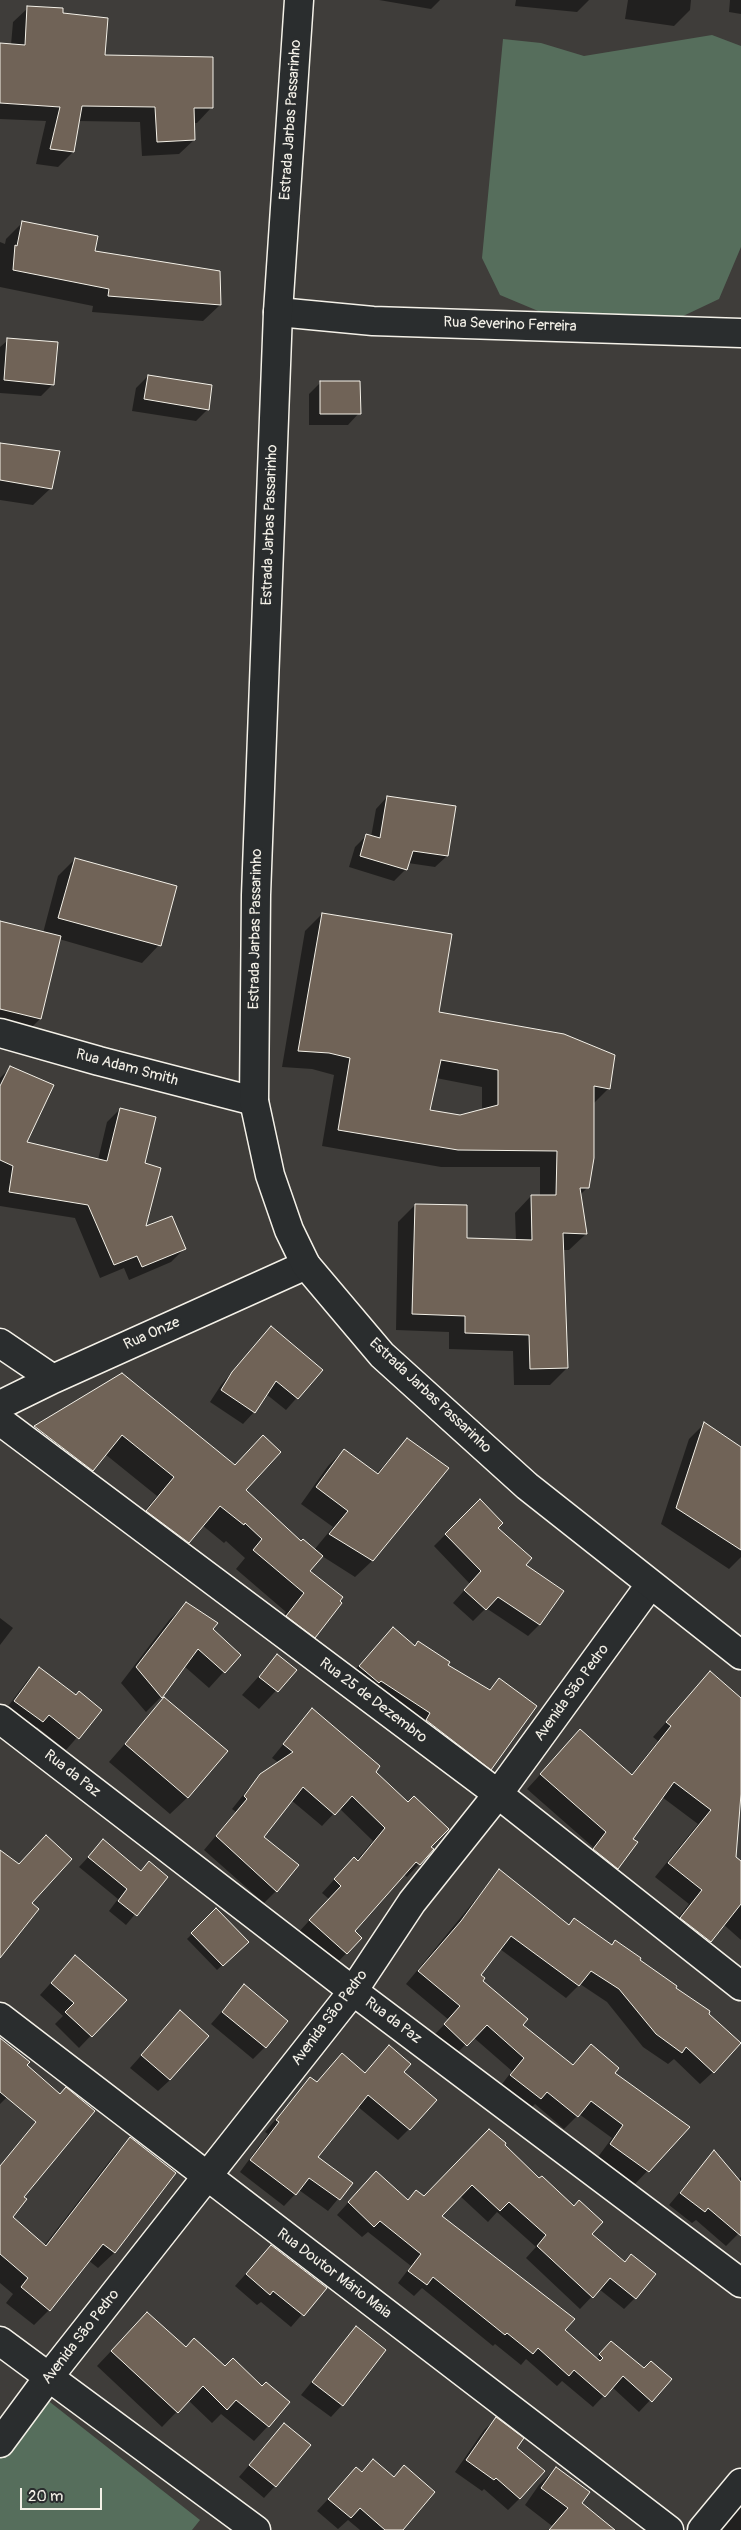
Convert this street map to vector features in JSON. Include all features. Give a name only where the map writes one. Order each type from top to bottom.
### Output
[{"type":"street","name":"Estrada Jarbas Passarinho","points":[[299,0],[278,312],[256,894],[254,1101],[270,1175],[288,1230],[306,1265],[382,1355],[528,1486],[650,1585],[741,1655]]},
{"type":"street","name":"Rua Severino Ferreira","points":[[278,312],[373,321],[741,333]]},
{"type":"street","name":"Rua Adam Smith","points":[[0,1033],[99,1062],[254,1101]]},
{"type":"street","name":"Rua Onze","points":[[0,1405],[53,1379],[306,1265]]},
{"type":"street","points":[[0,1343],[53,1379]]},
{"type":"street","name":"Rua 25 de Dezembro","points":[[0,1421],[498,1794],[741,1986]]},
{"type":"street","name":"Avenida São Pedro","points":[[0,2443],[48,2378],[353,1991],[412,1902],[498,1794],[650,1585]]},
{"type":"street","name":"Rua da Paz","points":[[0,1719],[353,1991],[741,2283]]},
{"type":"street","name":"Rua Doutor Mário Maia","points":[[0,2017],[669,2530]]},
{"type":"street","points":[[0,2341],[256,2530]]},
{"type":"street","points":[[702,2530],[741,2483]]},
{"type":"green space","points":[[712,35],[741,46],[741,247],[719,299],[681,317],[543,313],[500,295],[482,258],[503,39],[541,43],[584,56]]},
{"type":"green space","points":[[46,2399],[200,2520],[192,2530],[0,2530],[0,2458]]},
{"type":"building","points":[[27,6],[63,8],[63,13],[108,18],[105,55],[213,57],[213,108],[194,108],[195,140],[157,142],[155,107],[82,106],[74,152],[50,149],[60,107],[0,103],[0,43],[25,45]]},
{"type":"building","points":[[22,221],[98,236],[95,251],[220,271],[221,305],[108,296],[109,289],[13,270],[15,245],[17,246]]},
{"type":"building","points":[[7,338],[58,342],[54,385],[4,380]]},
{"type":"building","points":[[148,375],[212,385],[209,410],[144,399]]},
{"type":"building","points":[[320,381],[360,381],[361,414],[320,414]]},
{"type":"building","points":[[0,443],[60,451],[52,489],[0,480]]},
{"type":"building","points":[[387,796],[456,806],[448,856],[413,851],[407,870],[360,856],[366,834],[380,838]]},
{"type":"building","points":[[75,858],[177,886],[161,946],[58,918]]},
{"type":"building","points":[[322,913],[452,934],[439,1012],[564,1034],[615,1055],[610,1089],[594,1086],[594,1158],[589,1188],[580,1188],[587,1234],[563,1233],[568,1368],[530,1369],[529,1335],[465,1333],[465,1316],[412,1314],[415,1204],[467,1205],[467,1238],[532,1240],[531,1195],[556,1195],[557,1151],[458,1150],[338,1130],[350,1058],[329,1053],[298,1051]],"holes":[[[441,1060],[498,1070],[498,1105],[460,1115],[430,1110]]]},
{"type":"building","points":[[0,921],[61,936],[41,1019],[0,1009]]},
{"type":"building","points":[[10,1066],[54,1085],[27,1142],[107,1161],[120,1108],[156,1117],[145,1163],[161,1168],[146,1226],[172,1216],[186,1249],[142,1267],[137,1256],[114,1265],[88,1205],[9,1192],[13,1166],[0,1160],[0,1086]]},
{"type":"building","points":[[271,1326],[323,1370],[298,1399],[276,1381],[255,1413],[221,1390],[232,1372]]},
{"type":"building","points":[[122,1373],[235,1465],[263,1435],[281,1452],[246,1490],[301,1541],[303,1539],[323,1556],[310,1571],[343,1597],[340,1601],[342,1603],[315,1638],[286,1616],[304,1593],[253,1550],[262,1539],[245,1523],[244,1525],[220,1506],[189,1543],[146,1511],[174,1477],[122,1435],[93,1471],[34,1426]]},
{"type":"building","points":[[704,1422],[741,1447],[741,1550],[676,1508]]},
{"type":"building","points":[[407,1438],[449,1468],[373,1561],[329,1534],[348,1511],[316,1487],[344,1449],[378,1474]]},
{"type":"building","points":[[480,1499],[503,1523],[498,1528],[532,1558],[526,1565],[564,1591],[540,1625],[498,1597],[486,1610],[464,1590],[481,1571],[445,1534]]},
{"type":"building","points":[[186,1602],[218,1623],[213,1629],[241,1655],[225,1673],[198,1649],[162,1698],[136,1667]]},
{"type":"building","points":[[393,1627],[415,1646],[418,1641],[450,1662],[448,1665],[490,1690],[499,1678],[537,1706],[491,1770],[426,1720],[430,1713],[381,1681],[379,1683],[359,1666]]},
{"type":"building","points":[[277,1654],[297,1670],[278,1692],[259,1677]]},
{"type":"building","points":[[39,1667],[76,1695],[79,1691],[102,1710],[79,1739],[49,1715],[43,1722],[14,1701]]},
{"type":"building","points":[[710,1671],[741,1698],[741,1794],[736,1857],[741,1861],[741,1904],[711,1942],[680,1918],[702,1890],[668,1863],[711,1810],[674,1782],[633,1839],[638,1842],[618,1869],[593,1849],[606,1832],[540,1774],[580,1729],[632,1775],[671,1726],[666,1722]]},
{"type":"building","points":[[164,1697],[228,1751],[188,1798],[125,1744]]},
{"type":"building","points":[[312,1708],[380,1766],[376,1772],[408,1802],[414,1796],[449,1829],[431,1847],[434,1849],[420,1865],[416,1862],[355,1931],[362,1938],[347,1954],[309,1920],[341,1886],[334,1879],[354,1857],[358,1861],[385,1828],[352,1796],[335,1815],[303,1787],[264,1837],[299,1865],[277,1892],[216,1836],[247,1799],[244,1796],[260,1774],[293,1752],[283,1744]]},
{"type":"building","points":[[46,1835],[72,1859],[32,1903],[39,1909],[0,1958],[0,1850],[19,1864]]},
{"type":"building","points":[[103,1839],[141,1871],[149,1861],[168,1877],[137,1916],[118,1901],[127,1889],[88,1857]]},
{"type":"building","points":[[499,1869],[569,1925],[574,1918],[612,1945],[615,1940],[641,1958],[640,1960],[677,1986],[676,1988],[710,2011],[709,2014],[741,2043],[714,2073],[686,2047],[682,2053],[656,2034],[619,1989],[591,1971],[579,1986],[511,1936],[481,1975],[485,1978],[483,1981],[528,2019],[523,2025],[573,2065],[591,2044],[619,2068],[615,2073],[690,2127],[649,2172],[610,2144],[623,2125],[591,2101],[578,2117],[547,2092],[541,2099],[510,2075],[524,2058],[487,2025],[467,2046],[444,2024],[460,2006],[418,1971],[461,1921]]},
{"type":"building","points":[[216,1908],[249,1942],[223,1966],[191,1933]]},
{"type":"building","points":[[75,1955],[127,2000],[92,2037],[65,2012],[74,2003],[51,1983]]},
{"type":"building","points":[[244,1984],[288,2021],[266,2048],[222,2012]]},
{"type":"building","points":[[180,2010],[209,2036],[170,2080],[141,2055]]},
{"type":"building","points":[[0,2038],[30,2062],[27,2065],[60,2094],[66,2087],[95,2111],[24,2197],[27,2199],[13,2217],[46,2246],[130,2137],[176,2173],[115,2253],[103,2244],[50,2311],[21,2287],[28,2278],[0,2254],[0,2166],[36,2122],[0,2092]]},
{"type":"building","points":[[389,2045],[411,2064],[404,2072],[437,2100],[410,2130],[368,2095],[318,2157],[353,2183],[340,2200],[309,2178],[296,2195],[250,2160],[279,2122],[276,2120],[310,2077],[317,2082],[342,2053],[365,2073]]},
{"type":"building","points":[[489,2129],[506,2143],[505,2145],[539,2178],[542,2176],[574,2206],[579,2200],[603,2222],[592,2234],[625,2262],[631,2254],[656,2274],[636,2299],[610,2278],[593,2298],[537,2246],[546,2235],[509,2202],[500,2211],[472,2185],[442,2216],[575,2319],[565,2330],[600,2361],[603,2358],[599,2354],[611,2341],[644,2368],[651,2361],[672,2379],[652,2402],[623,2376],[605,2397],[574,2370],[569,2376],[538,2348],[533,2354],[507,2333],[505,2335],[433,2277],[427,2285],[408,2271],[421,2254],[380,2221],[374,2227],[348,2202],[376,2171],[408,2200],[416,2190],[424,2196]]},
{"type":"building","points":[[714,2150],[741,2182],[741,2236],[708,2208],[705,2212],[680,2193]]},
{"type":"building","points":[[271,2245],[327,2288],[304,2316],[273,2291],[270,2295],[246,2274]]},
{"type":"building","points":[[147,2312],[186,2347],[194,2338],[225,2366],[233,2358],[262,2386],[266,2382],[290,2402],[269,2427],[236,2400],[227,2410],[203,2386],[178,2413],[111,2351]]},
{"type":"building","points":[[356,2326],[386,2350],[343,2406],[312,2382]]},
{"type":"building","points":[[496,2417],[524,2438],[517,2448],[545,2471],[520,2499],[496,2478],[494,2480],[466,2460]]},
{"type":"building","points":[[284,2423],[311,2445],[276,2487],[249,2465]]},
{"type":"building","points":[[373,2459],[394,2477],[404,2465],[435,2492],[403,2530],[385,2530],[360,2508],[351,2518],[328,2499],[356,2467],[362,2472]]},
{"type":"building","points":[[556,2467],[590,2492],[582,2503],[615,2530],[549,2530],[568,2508],[541,2488]]}]
